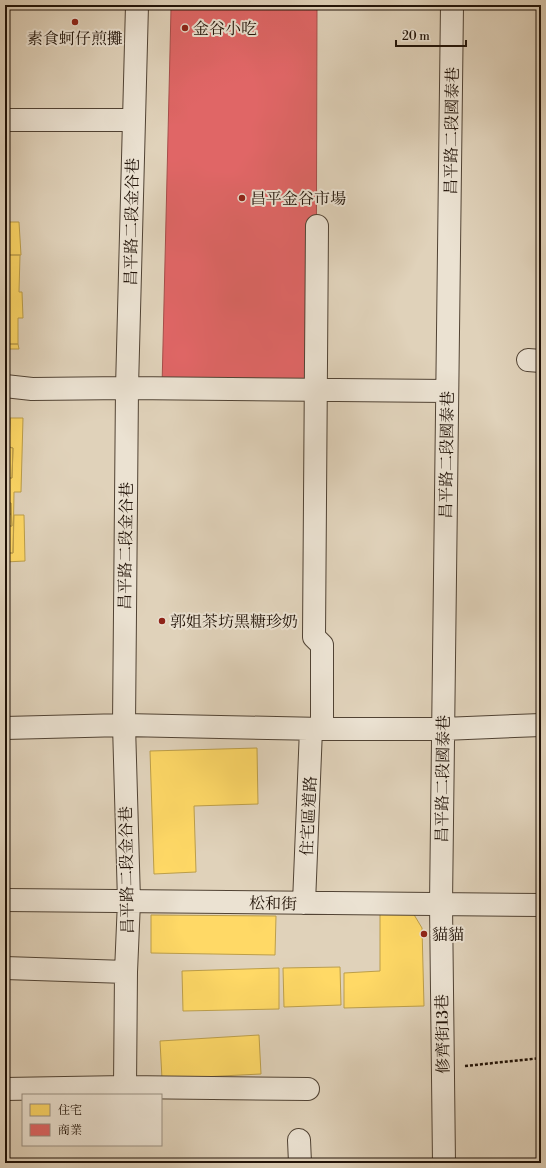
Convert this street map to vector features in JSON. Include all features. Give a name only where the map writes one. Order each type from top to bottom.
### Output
[{"type":"street","name":"昌平路二段金谷巷","points":[[125,1087],[126,972],[129,901],[124,725],[127,388],[137,5]]},
{"type":"street","name":"昌平路二段國泰巷","points":[[441,904],[452,5]]},
{"type":"street","points":[[5,120],[133,120]]},
{"type":"street","name":"住宅區道路","points":[[304,903],[322,645],[314,637],[317,226]]},
{"type":"street","points":[[5,386],[32,389],[127,388],[447,391]]},
{"type":"street","points":[[5,728],[124,725],[317,729],[443,729],[541,726]]},
{"type":"street","name":"松和街","points":[[5,900],[541,905]]},
{"type":"street","name":"修齊街13巷","points":[[441,904],[444,1163]]},
{"type":"street","points":[[5,968],[126,972]]},
{"type":"street","points":[[5,1089],[125,1087],[308,1089]]},
{"type":"street","points":[[299,1140],[300,1163]]},
{"type":"path","points":[[462,1066],[541,1058]]},
{"type":"building: 住宅","points":[[5,218],[8,218],[8,222],[19,222],[21,255],[5,255]]},
{"type":"building: 住宅","points":[[5,255],[20,255],[19,292],[22,292],[23,318],[18,318],[18,344],[5,344]]},
{"type":"building: 住宅","points":[[5,344],[18,344],[19,349],[5,349]]},
{"type":"building: 住宅","points":[[5,418],[10,418],[10,423],[5,423]]},
{"type":"building: 住宅","points":[[10,418],[23,418],[21,492],[14,492],[13,553],[5,553],[5,546],[7,546],[7,526],[12,526],[11,503],[8,503],[9,478],[12,478],[13,448],[9,447]]},
{"type":"building: 住宅","points":[[5,423],[10,423],[9,447],[13,448],[12,478],[9,478],[8,492],[5,492]]},
{"type":"building: 住宅","points":[[5,492],[8,492],[8,503],[11,503],[11,514],[5,514]]},
{"type":"building: 住宅","points":[[5,514],[11,514],[12,526],[7,526],[7,546],[5,546]]},
{"type":"building: 住宅","points":[[14,515],[24,515],[25,561],[5,562],[5,553],[13,553]]},
{"type":"building: 住宅","points":[[257,748],[258,804],[194,806],[196,872],[154,874],[150,751]]},
{"type":"building: 住宅","points":[[380,910],[413,913],[422,928],[424,1006],[344,1008],[344,973],[380,971]]},
{"type":"building: 住宅","points":[[151,915],[276,916],[275,955],[151,953]]},
{"type":"building: 住宅","points":[[340,967],[341,1005],[284,1007],[283,968]]},
{"type":"building: 住宅","points":[[279,968],[279,1009],[183,1011],[182,971]]},
{"type":"building: 住宅","points":[[259,1035],[261,1074],[162,1079],[160,1041]]},
{"type":"building: 商業","name":"昌平金谷市場","points":[[317,6],[316,388],[162,387],[171,9]]},
{"type":"place","name":"素食蚵仔煎攤","points":[[75,22]]},
{"type":"place","name":"金谷小吃","points":[[185,28]]},
{"type":"place","name":"昌平金谷市場","points":[[242,198]]},
{"type":"place","name":"郭姐茶坊黑糖珍奶","points":[[162,621]]},
{"type":"place","name":"貓貓","points":[[424,934]]}]
